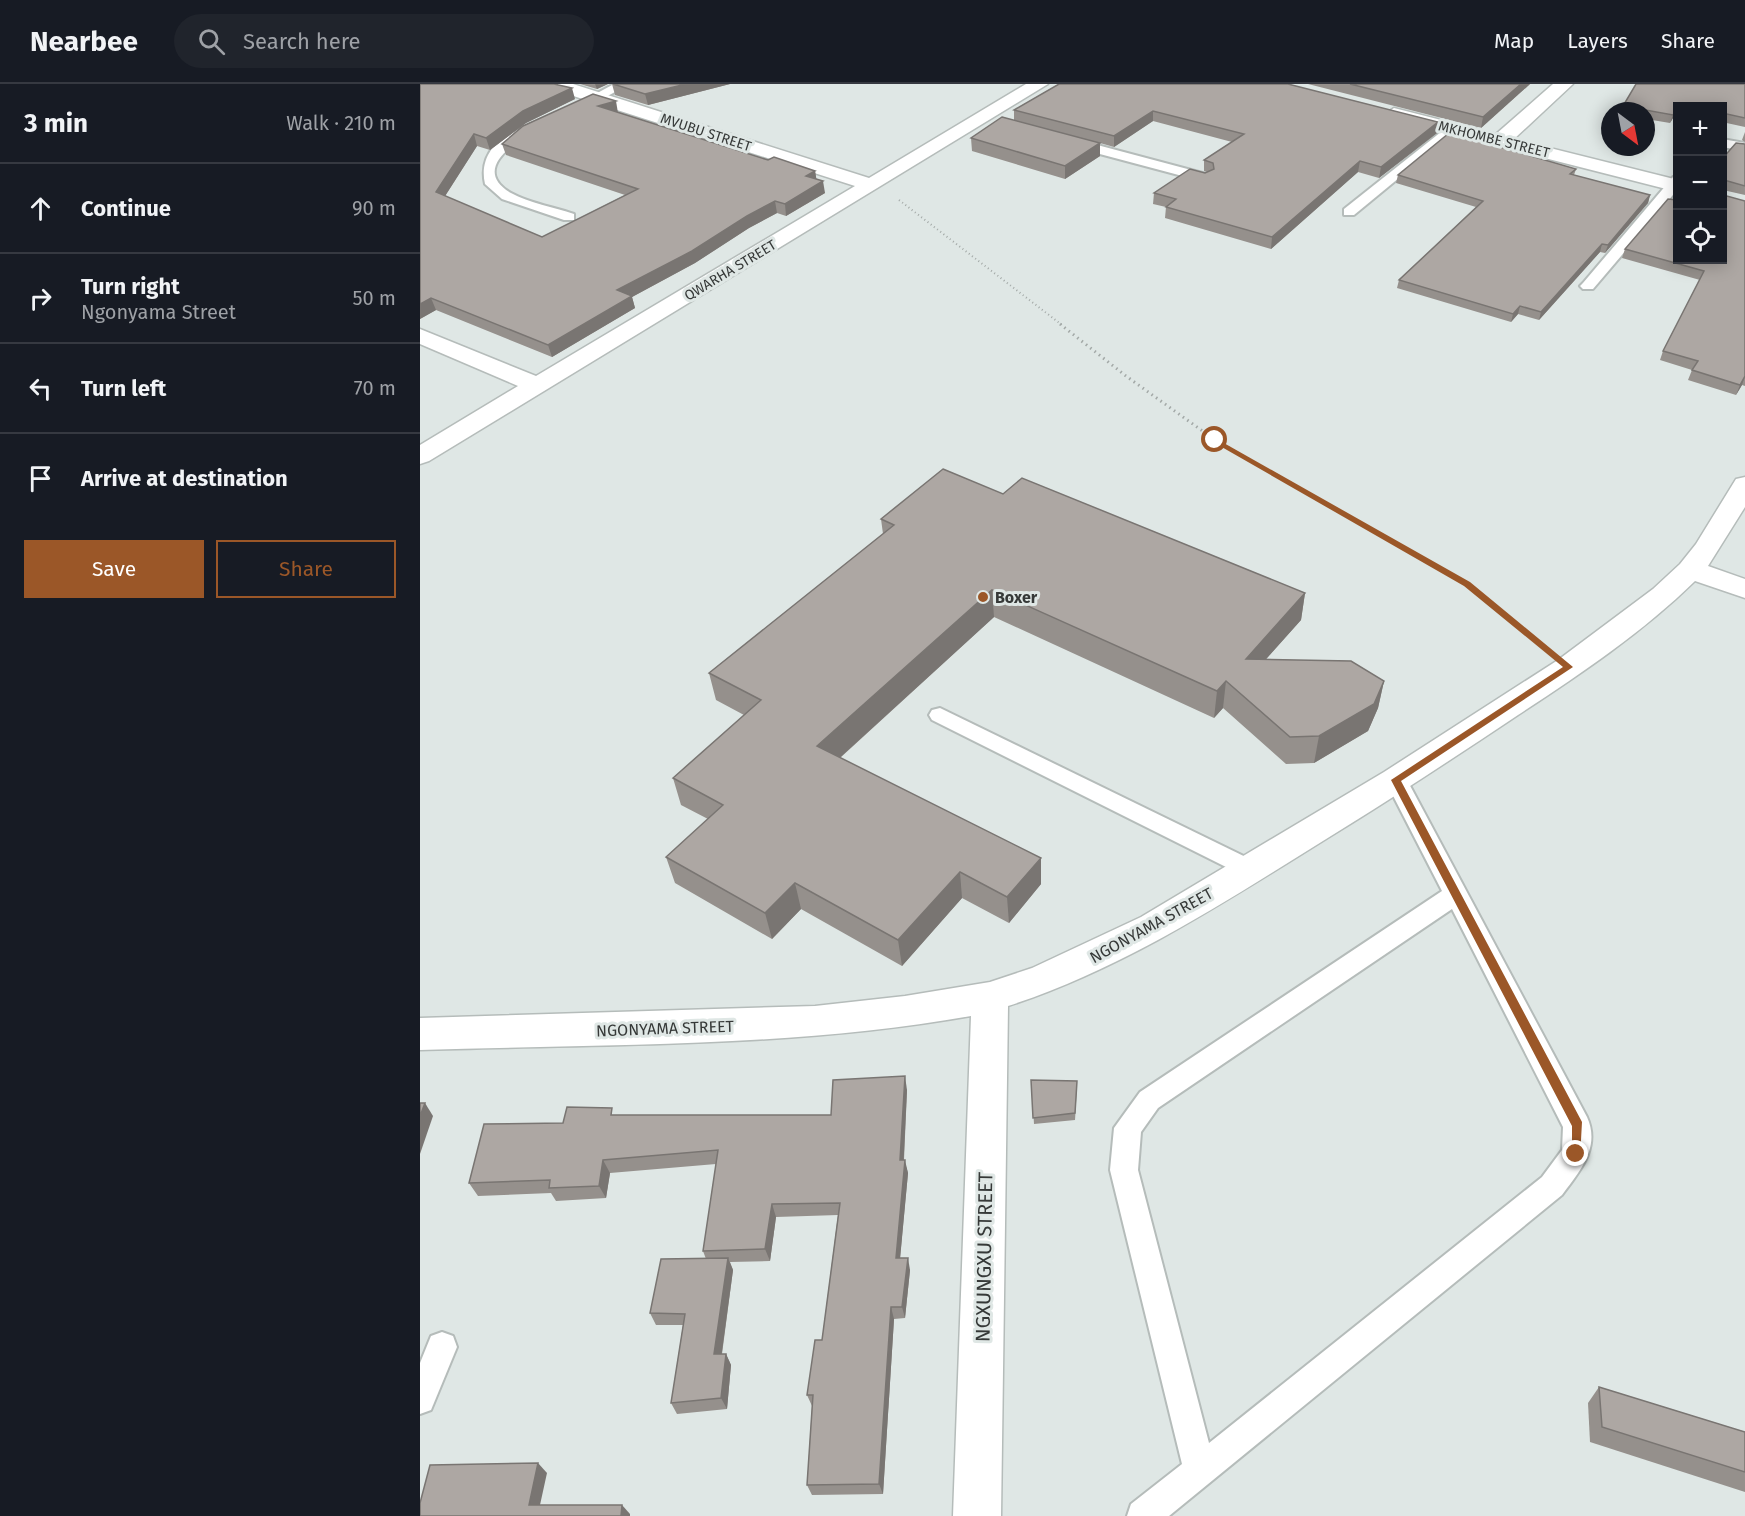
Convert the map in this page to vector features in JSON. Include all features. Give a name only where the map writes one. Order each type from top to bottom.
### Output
[{"type":"street","name":"MVUBU STREET","points":[[539,84],[597,97],[872,185]]},
{"type":"street","name":"QWARHA STREET","points":[[420,456],[1039,84]]},
{"type":"street","points":[[1500,141],[1564,84]]},
{"type":"street","name":"MKHOMBE STREET","points":[[1373,108],[1673,182]]},
{"type":"street","points":[[420,336],[538,386]]},
{"type":"street","name":"NGONYAMA STREET","points":[[420,1034],[815,1022],[905,1012],[990,997],[1043,980],[1104,953],[1154,927],[1396,780],[1569,667],[1663,596],[1690,570],[1707,548],[1745,485]]},
{"type":"street","points":[[1690,570],[1745,589]]},
{"type":"street","name":"NGXUNGXU STREET","points":[[977,1516],[990,997]]},
{"type":"lane","points":[[577,108],[624,84]]},
{"type":"lane","points":[[982,118],[1005,124]]},
{"type":"lane","points":[[546,123],[499,148],[490,159],[489,178],[496,189],[507,196],[568,217]]},
{"type":"lane","points":[[1349,212],[1451,128]]},
{"type":"lane","points":[[1060,139],[1205,178]]},
{"type":"lane","points":[[1727,144],[1745,147]]},
{"type":"lane","points":[[1588,286],[1673,187]]},
{"type":"lane","points":[[940,715],[1250,869]]},
{"type":"lane","points":[[1143,1516],[1552,1186],[1576,1154],[1577,1126],[1396,780]]},
{"type":"lane","points":[[1200,1471],[1124,1170],[1128,1128],[1149,1100],[1456,894]]},
{"type":"lane","points":[[420,1399],[442,1347]]},
{"type":"path","points":[[872,185],[902,202],[978,258],[1126,376],[1215,440],[1467,584],[1569,667]]},
{"type":"building","points":[[420,84],[554,84],[572,88],[523,111],[486,138],[474,134],[436,192],[542,237],[638,189],[502,144],[523,126],[593,94],[616,101],[598,106],[768,160],[774,157],[815,171],[806,176],[823,181],[785,204],[775,201],[692,251],[617,290],[632,296],[548,345],[431,298],[420,304]]},
{"type":"building","points":[[613,84],[686,84],[645,94]]},
{"type":"building","points":[[1059,84],[1288,84],[1438,122],[1381,167],[1360,161],[1272,237],[1166,207],[1176,199],[1154,193],[1190,169],[1205,173],[1214,169],[1213,163],[1204,160],[1244,134],[1153,111],[1114,136],[1014,110]]},
{"type":"building","points":[[1350,84],[1521,84],[1483,117]]},
{"type":"building","points":[[1636,84],[1745,84],[1745,118],[1727,114],[1727,102],[1673,102],[1673,115],[1655,112],[1655,102],[1625,102]]},
{"type":"building","points":[[1002,117],[1100,143],[1065,166],[971,138]]},
{"type":"building","points":[[1454,129],[1469,133],[1465,137],[1576,169],[1570,174],[1650,195],[1608,245],[1602,244],[1541,312],[1520,306],[1513,314],[1399,280],[1483,201],[1398,175]]},
{"type":"building","points":[[1736,143],[1745,144],[1745,186],[1727,181],[1727,153]]},
{"type":"building","points":[[1727,196],[1745,201],[1745,376],[1740,385],[1692,370],[1698,361],[1663,351],[1704,271],[1679,264],[1727,264]]},
{"type":"building","points":[[1668,199],[1673,200],[1673,262],[1625,249]]},
{"type":"building","points":[[943,469],[1003,494],[1022,478],[1305,593],[1246,659],[1351,661],[1384,681],[1374,704],[1319,736],[1290,737],[1226,681],[1217,691],[992,590],[817,746],[1041,858],[1007,897],[960,872],[898,940],[795,883],[765,913],[666,857],[723,805],[673,778],[761,700],[709,673],[894,525],[881,519]]},
{"type":"building","points":[[905,1076],[900,1160],[905,1160],[896,1258],[908,1258],[902,1307],[891,1307],[879,1484],[807,1485],[813,1395],[807,1395],[815,1340],[822,1340],[840,1203],[772,1204],[765,1249],[703,1251],[718,1150],[603,1160],[599,1186],[549,1188],[550,1180],[469,1183],[484,1124],[563,1123],[567,1107],[612,1108],[611,1115],[831,1115],[833,1080]]},
{"type":"building","points":[[1031,1080],[1077,1081],[1075,1113],[1033,1118]]},
{"type":"building","points":[[420,1103],[425,1103],[420,1116]]},
{"type":"building","points":[[728,1258],[714,1354],[726,1354],[721,1398],[671,1403],[685,1314],[650,1313],[661,1259]]},
{"type":"building","points":[[1599,1387],[1745,1432],[1745,1472],[1602,1427]]},
{"type":"building","points":[[538,1463],[529,1505],[622,1505],[621,1516],[420,1516],[420,1503],[430,1465]]},
{"type":"place","name":"Boxer","points":[[983,597]]},
{"type":"route","points":[[1215,440],[1467,584],[1569,667],[1396,780],[1577,1126],[1576,1154]]}]
